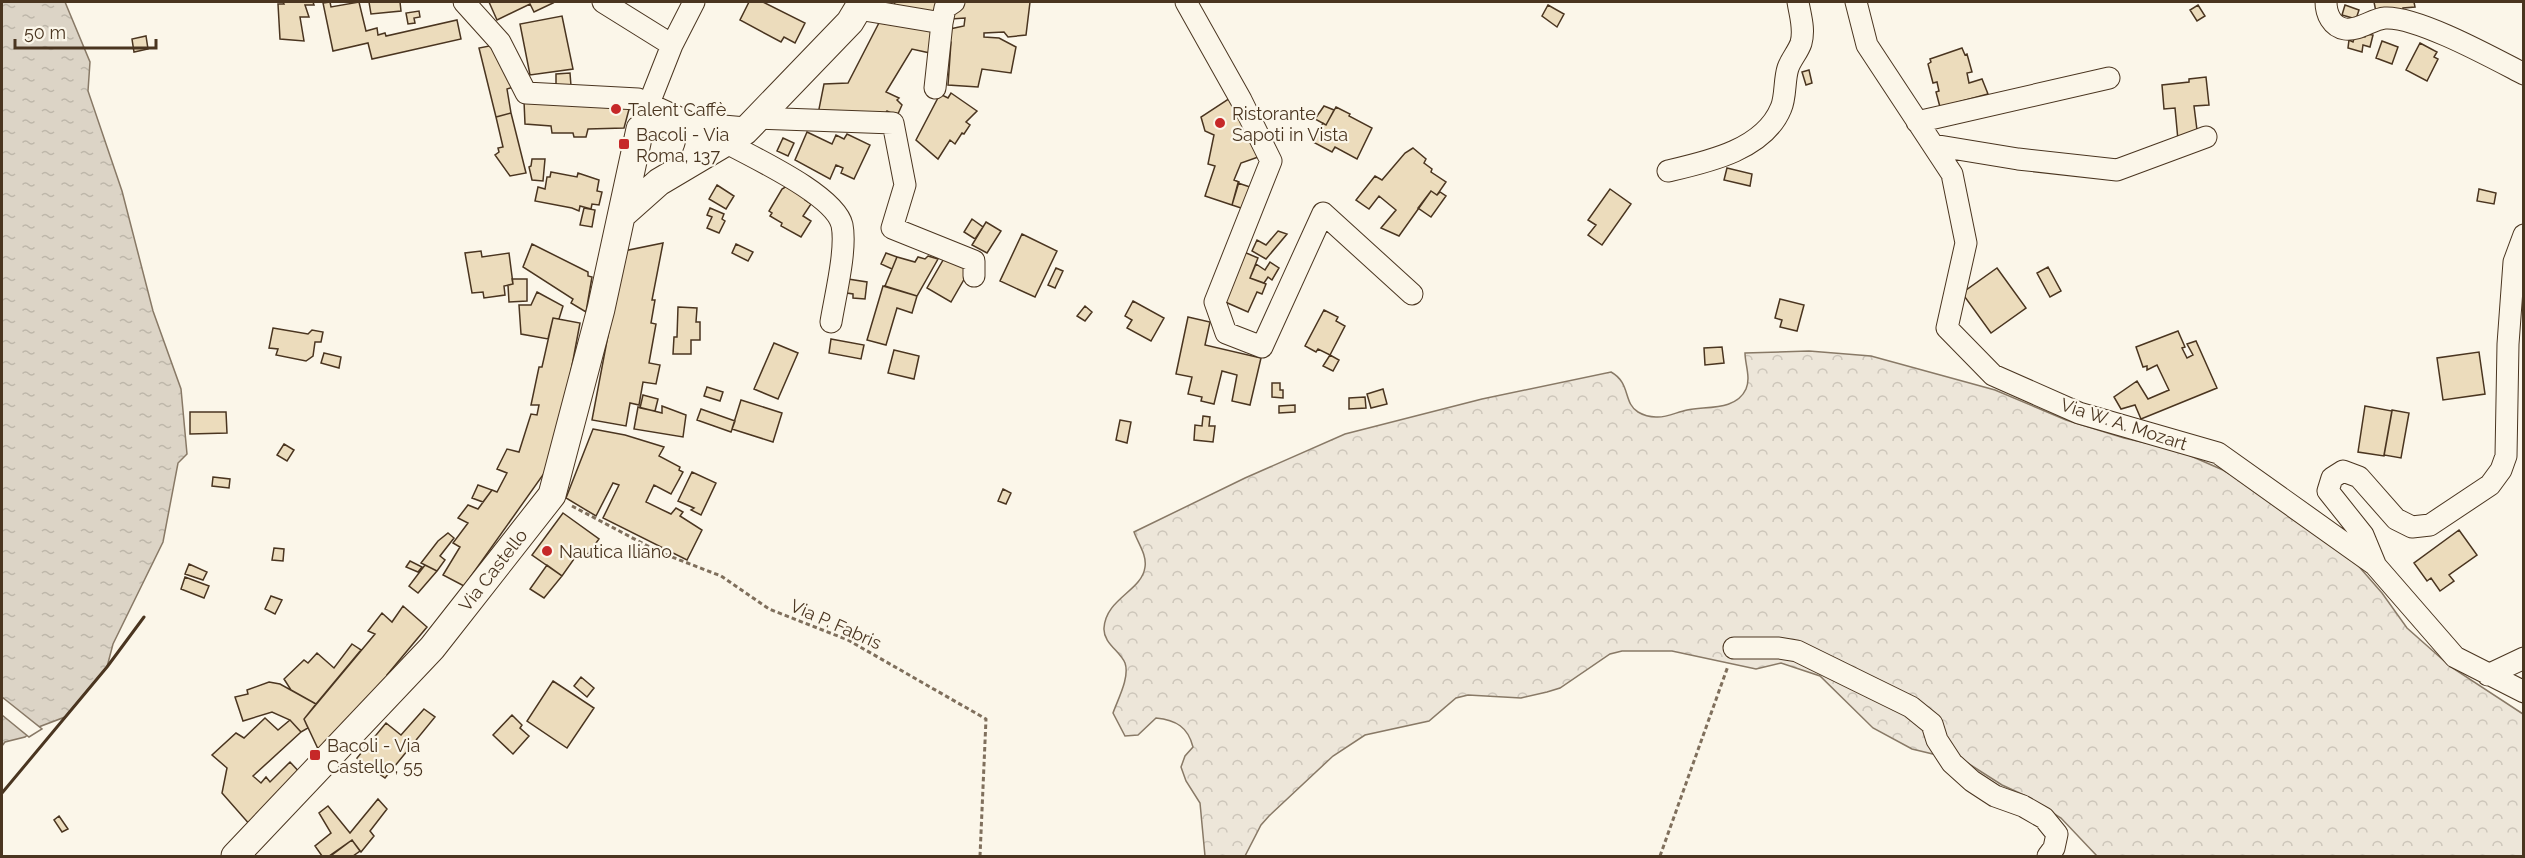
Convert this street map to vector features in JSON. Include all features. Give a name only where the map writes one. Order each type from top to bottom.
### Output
[{"type":"main road","points":[[623,214],[659,182],[743,131],[850,22],[860,5]]},
{"type":"main road","points":[[644,117],[657,123],[743,131]]},
{"type":"main road","name":"Via Castello","points":[[235,856],[432,648],[552,495],[601,309],[644,117]]},
{"type":"street","points":[[464,2],[500,42],[526,93],[638,99],[644,117]]},
{"type":"street","points":[[603,2],[672,45]]},
{"type":"street","points":[[644,117],[672,45],[694,2]]},
{"type":"street","points":[[935,88],[945,8],[954,2]]},
{"type":"street","points":[[1186,2],[1241,100],[1271,161],[1215,302],[1226,333],[1262,347],[1323,213],[1412,294]]},
{"type":"street","points":[[1668,171],[1704,163],[1734,151],[1774,123],[1783,105],[1783,88],[1789,65],[1801,43],[1803,27],[1798,2]]},
{"type":"street","name":"Via W. A. Mozart","points":[[1856,2],[1867,45],[1952,174],[1965,243],[1947,328],[1993,375],[2079,413],[2218,453],[2375,565],[2455,657],[2523,692]]},
{"type":"street","points":[[2326,2],[2329,17],[2334,25],[2346,29],[2387,18],[2417,25],[2473,48],[2523,74]]},
{"type":"street","points":[[860,5],[942,23]]},
{"type":"street","points":[[1917,122],[2109,78]]},
{"type":"street","points":[[743,131],[893,123],[905,185],[892,228],[974,261],[974,276]]},
{"type":"street","points":[[687,166],[694,155],[698,141],[698,126]]},
{"type":"street","points":[[743,131],[833,209],[842,224],[842,248],[831,322]]},
{"type":"street","points":[[1933,145],[2018,159],[2117,170],[2206,137]]},
{"type":"street","points":[[635,156],[646,172],[659,182]]},
{"type":"street","points":[[2375,565],[2363,535],[2328,491],[2332,478],[2343,471],[2359,477],[2396,519],[2412,528],[2430,525],[2490,485],[2501,471],[2505,456],[2508,344],[2514,262],[2523,235]]},
{"type":"street","points":[[1734,648],[1779,648],[1797,651],[1911,707],[1932,724],[1938,740],[1953,763],[1972,782],[1995,796],[2023,806],[2044,819],[2057,834],[2055,849],[2048,856]]},
{"type":"street","points":[[2488,675],[2523,658]]},
{"type":"path","name":"Via P. Fabris","points":[[552,495],[660,552],[721,576],[769,609],[848,640],[986,719],[980,856]]},
{"type":"path","points":[[1660,856],[1734,648]]},
{"type":"green space","points":[[1809,351],[1871,356],[1995,390],[2066,420],[2124,438],[2177,450],[2223,470],[2252,487],[2355,562],[2382,593],[2407,628],[2451,667],[2523,714],[2523,856],[2097,856],[2061,818],[2026,796],[2002,785],[1966,762],[1912,749],[1873,728],[1820,676],[1781,663],[1756,669],[1672,651],[1622,651],[1610,654],[1560,688],[1521,698],[1468,695],[1456,698],[1429,721],[1365,735],[1333,756],[1269,816],[1261,825],[1245,856],[1205,856],[1200,803],[1186,781],[1181,767],[1185,756],[1193,747],[1188,734],[1175,723],[1156,718],[1138,735],[1125,736],[1113,713],[1123,688],[1126,669],[1123,659],[1106,638],[1104,628],[1111,609],[1138,582],[1145,567],[1145,558],[1134,532],[1245,478],[1345,434],[1482,399],[1611,372],[1622,382],[1633,408],[1646,416],[1664,417],[1735,401],[1747,385],[1745,353]]},
{"type":"water","points":[[2,2],[65,2],[90,62],[88,91],[122,191],[153,311],[181,389],[187,454],[178,463],[163,542],[113,644],[107,667],[65,717],[36,728],[25,737],[5,742],[2,746]]},
{"type":"pier","points":[[2,697],[42,729],[29,737],[2,715]]},
{"type":"building","points":[[283,2],[313,2],[314,5],[305,5],[309,17],[300,17],[304,41],[280,39],[278,4],[284,4]]},
{"type":"building","points":[[330,2],[331,7],[359,2],[366,31],[377,28],[378,35],[385,33],[386,36],[457,20],[461,39],[372,59],[368,43],[333,51],[323,3]]},
{"type":"building","points":[[369,2],[400,2],[401,11],[371,14]]},
{"type":"building","points":[[489,2],[553,3],[534,12],[530,4],[497,20]]},
{"type":"building","points":[[749,2],[763,2],[805,23],[795,43],[784,37],[781,42],[740,20]]},
{"type":"building","points":[[895,2],[941,2],[938,13],[892,12]]},
{"type":"building","points":[[965,2],[1030,2],[1026,35],[1008,37],[1004,32],[984,33],[984,37],[999,38],[1016,47],[1011,73],[982,69],[978,87],[948,85],[951,42],[946,41],[950,29],[964,26],[965,18],[951,19],[951,11]]},
{"type":"building","points":[[2374,2],[2414,2],[2415,7],[2403,8],[2403,11],[2376,12]]},
{"type":"building","points":[[1548,5],[1564,14],[1557,27],[1542,16]]},
{"type":"building","points":[[2198,5],[2205,16],[2197,21],[2190,10]]},
{"type":"building","points":[[2345,5],[2359,10],[2356,19],[2342,15]]},
{"type":"building","points":[[419,11],[420,17],[414,18],[415,23],[408,24],[406,13]]},
{"type":"building","points":[[562,16],[573,69],[530,75],[520,24]]},
{"type":"building","points":[[882,17],[936,26],[930,53],[912,49],[886,92],[899,98],[897,100],[902,105],[897,116],[887,111],[883,117],[825,112],[819,109],[824,84],[848,83]]},
{"type":"building","points":[[2366,34],[2373,35],[2370,47],[2363,45],[2362,52],[2348,48],[2349,40],[2353,42],[2355,35],[2365,37]]},
{"type":"building","points":[[146,36],[148,49],[134,52],[132,39]]},
{"type":"building","points":[[2382,41],[2398,47],[2392,64],[2376,58]]},
{"type":"building","points":[[2420,43],[2437,52],[2434,57],[2438,59],[2427,81],[2406,70]]},
{"type":"building","points":[[494,45],[513,87],[507,89],[511,113],[496,117],[479,48]]},
{"type":"building","points":[[1962,48],[1965,55],[1967,54],[1972,72],[1967,73],[1969,83],[1982,79],[1988,94],[1940,107],[1936,92],[1939,91],[1937,82],[1933,83],[1928,64],[1931,62],[1930,59]]},
{"type":"building","points":[[1809,70],[1812,83],[1806,85],[1802,72]]},
{"type":"building","points":[[570,73],[571,86],[556,87],[556,74]]},
{"type":"building","points":[[2206,77],[2209,105],[2194,106],[2198,138],[2178,140],[2175,108],[2164,109],[2162,85],[2189,82],[2189,79]]},
{"type":"building","points":[[951,93],[977,111],[966,122],[970,125],[964,134],[962,133],[955,144],[950,140],[938,159],[916,140],[940,94],[948,98]]},
{"type":"building","points":[[1233,96],[1261,156],[1241,163],[1234,180],[1239,182],[1232,205],[1205,196],[1215,166],[1208,164],[1214,135],[1205,131],[1201,117]]},
{"type":"building","points":[[524,101],[631,102],[624,128],[588,129],[586,137],[574,137],[573,133],[552,133],[551,126],[525,124]]},
{"type":"building","points":[[1324,106],[1334,110],[1326,125],[1315,119]]},
{"type":"building","points":[[1336,107],[1372,128],[1357,159],[1335,147],[1332,152],[1313,142],[1323,123],[1326,125]]},
{"type":"building","points":[[511,113],[526,173],[510,176],[495,155],[499,152],[498,148],[503,147],[496,117]]},
{"type":"building","points":[[807,132],[832,144],[836,135],[844,139],[847,134],[870,145],[854,179],[841,173],[843,168],[836,165],[830,179],[795,160]]},
{"type":"building","points":[[783,138],[794,143],[788,156],[777,151]]},
{"type":"building","points":[[1413,148],[1426,159],[1424,163],[1432,169],[1431,172],[1446,182],[1437,195],[1431,191],[1399,236],[1381,228],[1396,210],[1379,196],[1369,209],[1356,200],[1375,176],[1382,180],[1405,153]]},
{"type":"building","points":[[532,159],[545,159],[543,181],[532,180],[529,167]]},
{"type":"building","points":[[1727,168],[1752,174],[1750,186],[1724,180]]},
{"type":"building","points":[[551,172],[577,177],[578,173],[599,180],[597,191],[602,192],[599,205],[592,204],[591,209],[580,206],[579,211],[535,201],[538,187],[545,189],[547,177],[550,177]]},
{"type":"building","points":[[1238,183],[1253,188],[1247,210],[1232,205]]},
{"type":"building","points":[[717,185],[734,196],[726,209],[709,199]]},
{"type":"building","points":[[787,186],[807,198],[805,200],[811,204],[803,216],[811,221],[801,237],[781,226],[782,223],[770,216],[772,213],[769,211],[782,189]]},
{"type":"building","points":[[1610,189],[1631,204],[1602,245],[1588,235],[1596,225],[1588,220]]},
{"type":"building","points":[[2479,189],[2496,193],[2494,204],[2477,201]]},
{"type":"building","points":[[1431,191],[1437,195],[1440,192],[1446,196],[1431,217],[1418,208]]},
{"type":"building","points":[[584,208],[595,210],[592,227],[580,225]]},
{"type":"building","points":[[710,208],[724,214],[722,219],[725,221],[719,233],[707,228],[712,217],[707,215]]},
{"type":"building","points":[[972,219],[983,227],[975,239],[964,232]]},
{"type":"building","points":[[986,222],[1001,231],[987,253],[972,245]]},
{"type":"building","points":[[1278,231],[1287,234],[1266,259],[1252,251],[1257,240],[1266,245]]},
{"type":"building","points":[[1022,234],[1057,251],[1035,297],[1000,281]]},
{"type":"building","points":[[663,243],[652,300],[655,300],[651,323],[656,324],[649,363],[660,365],[656,384],[643,382],[639,405],[630,403],[626,426],[592,420],[624,251]]},
{"type":"building","points":[[532,244],[588,272],[588,276],[592,277],[586,312],[571,303],[573,299],[523,267]]},
{"type":"building","points":[[736,244],[753,252],[748,261],[732,253]]},
{"type":"building","points":[[481,251],[482,257],[509,253],[513,284],[504,286],[505,295],[484,298],[483,292],[472,293],[465,253]]},
{"type":"building","points":[[1244,252],[1258,258],[1250,278],[1266,284],[1262,294],[1257,292],[1248,312],[1223,301]]},
{"type":"building","points":[[886,253],[897,257],[892,269],[881,264]]},
{"type":"building","points":[[946,255],[970,269],[951,302],[927,288]]},
{"type":"building","points":[[928,256],[938,259],[917,296],[885,286],[897,257],[915,262],[918,257],[925,259]]},
{"type":"building","points":[[1270,262],[1279,268],[1272,280],[1268,277],[1264,283],[1250,278],[1256,264],[1265,270]]},
{"type":"building","points":[[2048,267],[2061,291],[2050,297],[2037,273]]},
{"type":"building","points":[[1056,268],[1063,271],[1055,288],[1048,285]]},
{"type":"building","points":[[1997,268],[2026,308],[1991,333],[1962,293]]},
{"type":"building","points":[[512,279],[527,279],[527,301],[509,302],[508,285],[513,284]]},
{"type":"building","points":[[848,279],[867,282],[865,299],[853,298],[853,294],[847,293]]},
{"type":"building","points":[[883,286],[917,296],[912,313],[897,308],[886,345],[867,340]]},
{"type":"building","points":[[537,292],[563,306],[559,319],[553,318],[548,339],[521,334],[519,305],[531,305]]},
{"type":"building","points":[[1780,299],[1804,305],[1797,331],[1780,327],[1782,320],[1775,318]]},
{"type":"building","points":[[1133,301],[1164,318],[1151,341],[1127,328],[1132,320],[1125,316]]},
{"type":"building","points":[[1085,306],[1092,312],[1085,321],[1077,316]]},
{"type":"building","points":[[678,307],[697,308],[696,322],[700,322],[700,340],[691,340],[691,354],[673,354],[674,337],[677,337]]},
{"type":"building","points":[[1324,310],[1338,317],[1336,321],[1345,326],[1330,355],[1318,349],[1316,352],[1305,346]]},
{"type":"building","points":[[1188,317],[1210,322],[1205,345],[1261,358],[1250,405],[1232,401],[1237,375],[1222,371],[1214,404],[1201,401],[1202,397],[1188,394],[1192,377],[1176,374]]},
{"type":"building","points":[[553,318],[580,323],[561,424],[550,465],[464,586],[443,575],[460,547],[453,543],[468,523],[458,518],[468,505],[478,509],[492,490],[497,492],[507,473],[497,469],[507,449],[519,452],[531,414],[537,415],[539,405],[531,405]]},
{"type":"building","points":[[273,328],[308,334],[312,330],[323,332],[321,342],[315,342],[313,356],[306,361],[276,355],[278,349],[269,348]]},
{"type":"building","points":[[2178,331],[2187,358],[2193,355],[2187,344],[2196,341],[2217,388],[2141,419],[2135,405],[2121,409],[2114,397],[2137,381],[2148,399],[2169,390],[2157,365],[2147,370],[2147,366],[2143,367],[2136,347]]},
{"type":"building","points":[[831,339],[864,345],[861,359],[829,353]]},
{"type":"building","points":[[774,343],[798,353],[778,399],[754,389]]},
{"type":"building","points":[[1722,347],[1724,363],[1705,365],[1704,348]]},
{"type":"building","points":[[894,350],[919,356],[914,379],[888,373]]},
{"type":"building","points":[[2479,352],[2485,394],[2443,400],[2437,358]]},
{"type":"building","points":[[324,353],[341,357],[339,368],[321,363]]},
{"type":"building","points":[[1330,355],[1339,360],[1333,371],[1323,366]]},
{"type":"building","points":[[1272,383],[1280,383],[1283,398],[1272,397]]},
{"type":"building","points":[[707,387],[723,392],[720,401],[704,396]]},
{"type":"building","points":[[1383,389],[1387,404],[1371,408],[1367,394]]},
{"type":"building","points":[[643,395],[658,399],[655,411],[640,408]]},
{"type":"building","points":[[1365,397],[1366,408],[1349,409],[1349,398]]},
{"type":"building","points":[[741,400],[782,413],[773,442],[732,429]]},
{"type":"building","points":[[1295,405],[1295,412],[1279,413],[1279,406]]},
{"type":"building","points":[[662,406],[686,415],[683,437],[634,429],[638,407],[662,413]]},
{"type":"building","points":[[2365,406],[2392,411],[2384,456],[2358,452]]},
{"type":"building","points":[[701,409],[735,421],[731,432],[697,420]]},
{"type":"building","points":[[2392,410],[2409,413],[2401,458],[2384,455]]},
{"type":"building","points":[[190,412],[226,412],[227,433],[190,434]]},
{"type":"building","points":[[1203,416],[1210,417],[1209,426],[1215,426],[1213,442],[1194,440],[1195,425],[1202,426]]},
{"type":"building","points":[[1120,420],[1131,422],[1127,443],[1116,440]]},
{"type":"building","points":[[593,429],[625,435],[664,447],[659,456],[680,467],[679,470],[683,472],[671,494],[654,485],[646,502],[671,514],[676,508],[683,512],[680,516],[702,530],[687,560],[603,518],[619,485],[613,483],[596,516],[566,498]]},
{"type":"building","points":[[284,444],[294,450],[287,461],[277,455]]},
{"type":"building","points":[[692,472],[716,483],[701,515],[691,510],[694,508],[678,501]]},
{"type":"building","points":[[213,477],[230,479],[229,488],[212,486]]},
{"type":"building","points":[[478,485],[492,490],[483,502],[472,498]]},
{"type":"building","points":[[1003,489],[1011,493],[1006,504],[998,501]]},
{"type":"building","points":[[563,513],[599,539],[588,554],[581,549],[562,576],[532,555]]},
{"type":"building","points":[[2459,530],[2477,555],[2449,575],[2454,581],[2440,591],[2431,578],[2427,581],[2414,563]]},
{"type":"building","points":[[448,533],[454,538],[440,556],[445,560],[437,571],[421,563],[438,541]]},
{"type":"building","points":[[274,548],[284,549],[283,561],[272,560]]},
{"type":"building","points":[[410,561],[422,567],[418,572],[406,567]]},
{"type":"building","points":[[189,564],[207,572],[203,580],[185,574]]},
{"type":"building","points":[[425,565],[437,571],[418,593],[409,586]]},
{"type":"building","points":[[547,565],[562,576],[544,598],[530,589]]},
{"type":"building","points":[[185,577],[209,586],[204,598],[181,589]]},
{"type":"building","points":[[271,596],[282,600],[275,614],[265,609]]},
{"type":"building","points":[[403,606],[427,627],[387,675],[390,678],[319,751],[304,719],[375,634],[368,631],[382,613],[392,622]]},
{"type":"building","points":[[352,644],[361,650],[316,704],[291,690],[284,679],[304,660],[308,663],[317,653],[334,668]]},
{"type":"building","points":[[581,677],[594,688],[587,697],[574,686]]},
{"type":"building","points":[[553,681],[594,708],[567,748],[527,721]]},
{"type":"building","points":[[269,682],[280,684],[316,704],[304,719],[308,728],[301,732],[290,720],[272,712],[243,721],[235,697],[248,694],[247,690]]},
{"type":"building","points":[[424,709],[435,717],[385,778],[357,758],[386,723],[401,735]]},
{"type":"building","points":[[512,715],[522,725],[520,728],[529,736],[513,754],[493,735]]},
{"type":"building","points":[[265,718],[278,730],[290,720],[301,732],[253,776],[261,783],[266,777],[270,782],[290,762],[303,776],[251,826],[222,793],[227,768],[212,755],[236,733],[244,738]]},
{"type":"building","points":[[378,799],[387,809],[370,831],[374,836],[361,852],[352,840],[329,856],[322,856],[315,846],[331,833],[319,813],[328,806],[350,833]]},
{"type":"building","points":[[59,816],[68,829],[62,832],[54,820]]},
{"type":"building","points":[[352,840],[360,851],[353,856],[332,855]]},
{"type":"wall","points":[[2,793],[107,667],[144,617]]},
{"type":"place","name":"Talent Caffè","points":[[616,109]]},
{"type":"place","name":"Ristorante Sapoti in Vista","points":[[1220,123]]},
{"type":"place","name":"Bacoli - Via Roma, 137","points":[[624,144]]},
{"type":"place","name":"Nautica Iliano","points":[[547,551]]},
{"type":"place","name":"Bacoli - Via Castello, 55","points":[[315,755]]}]
